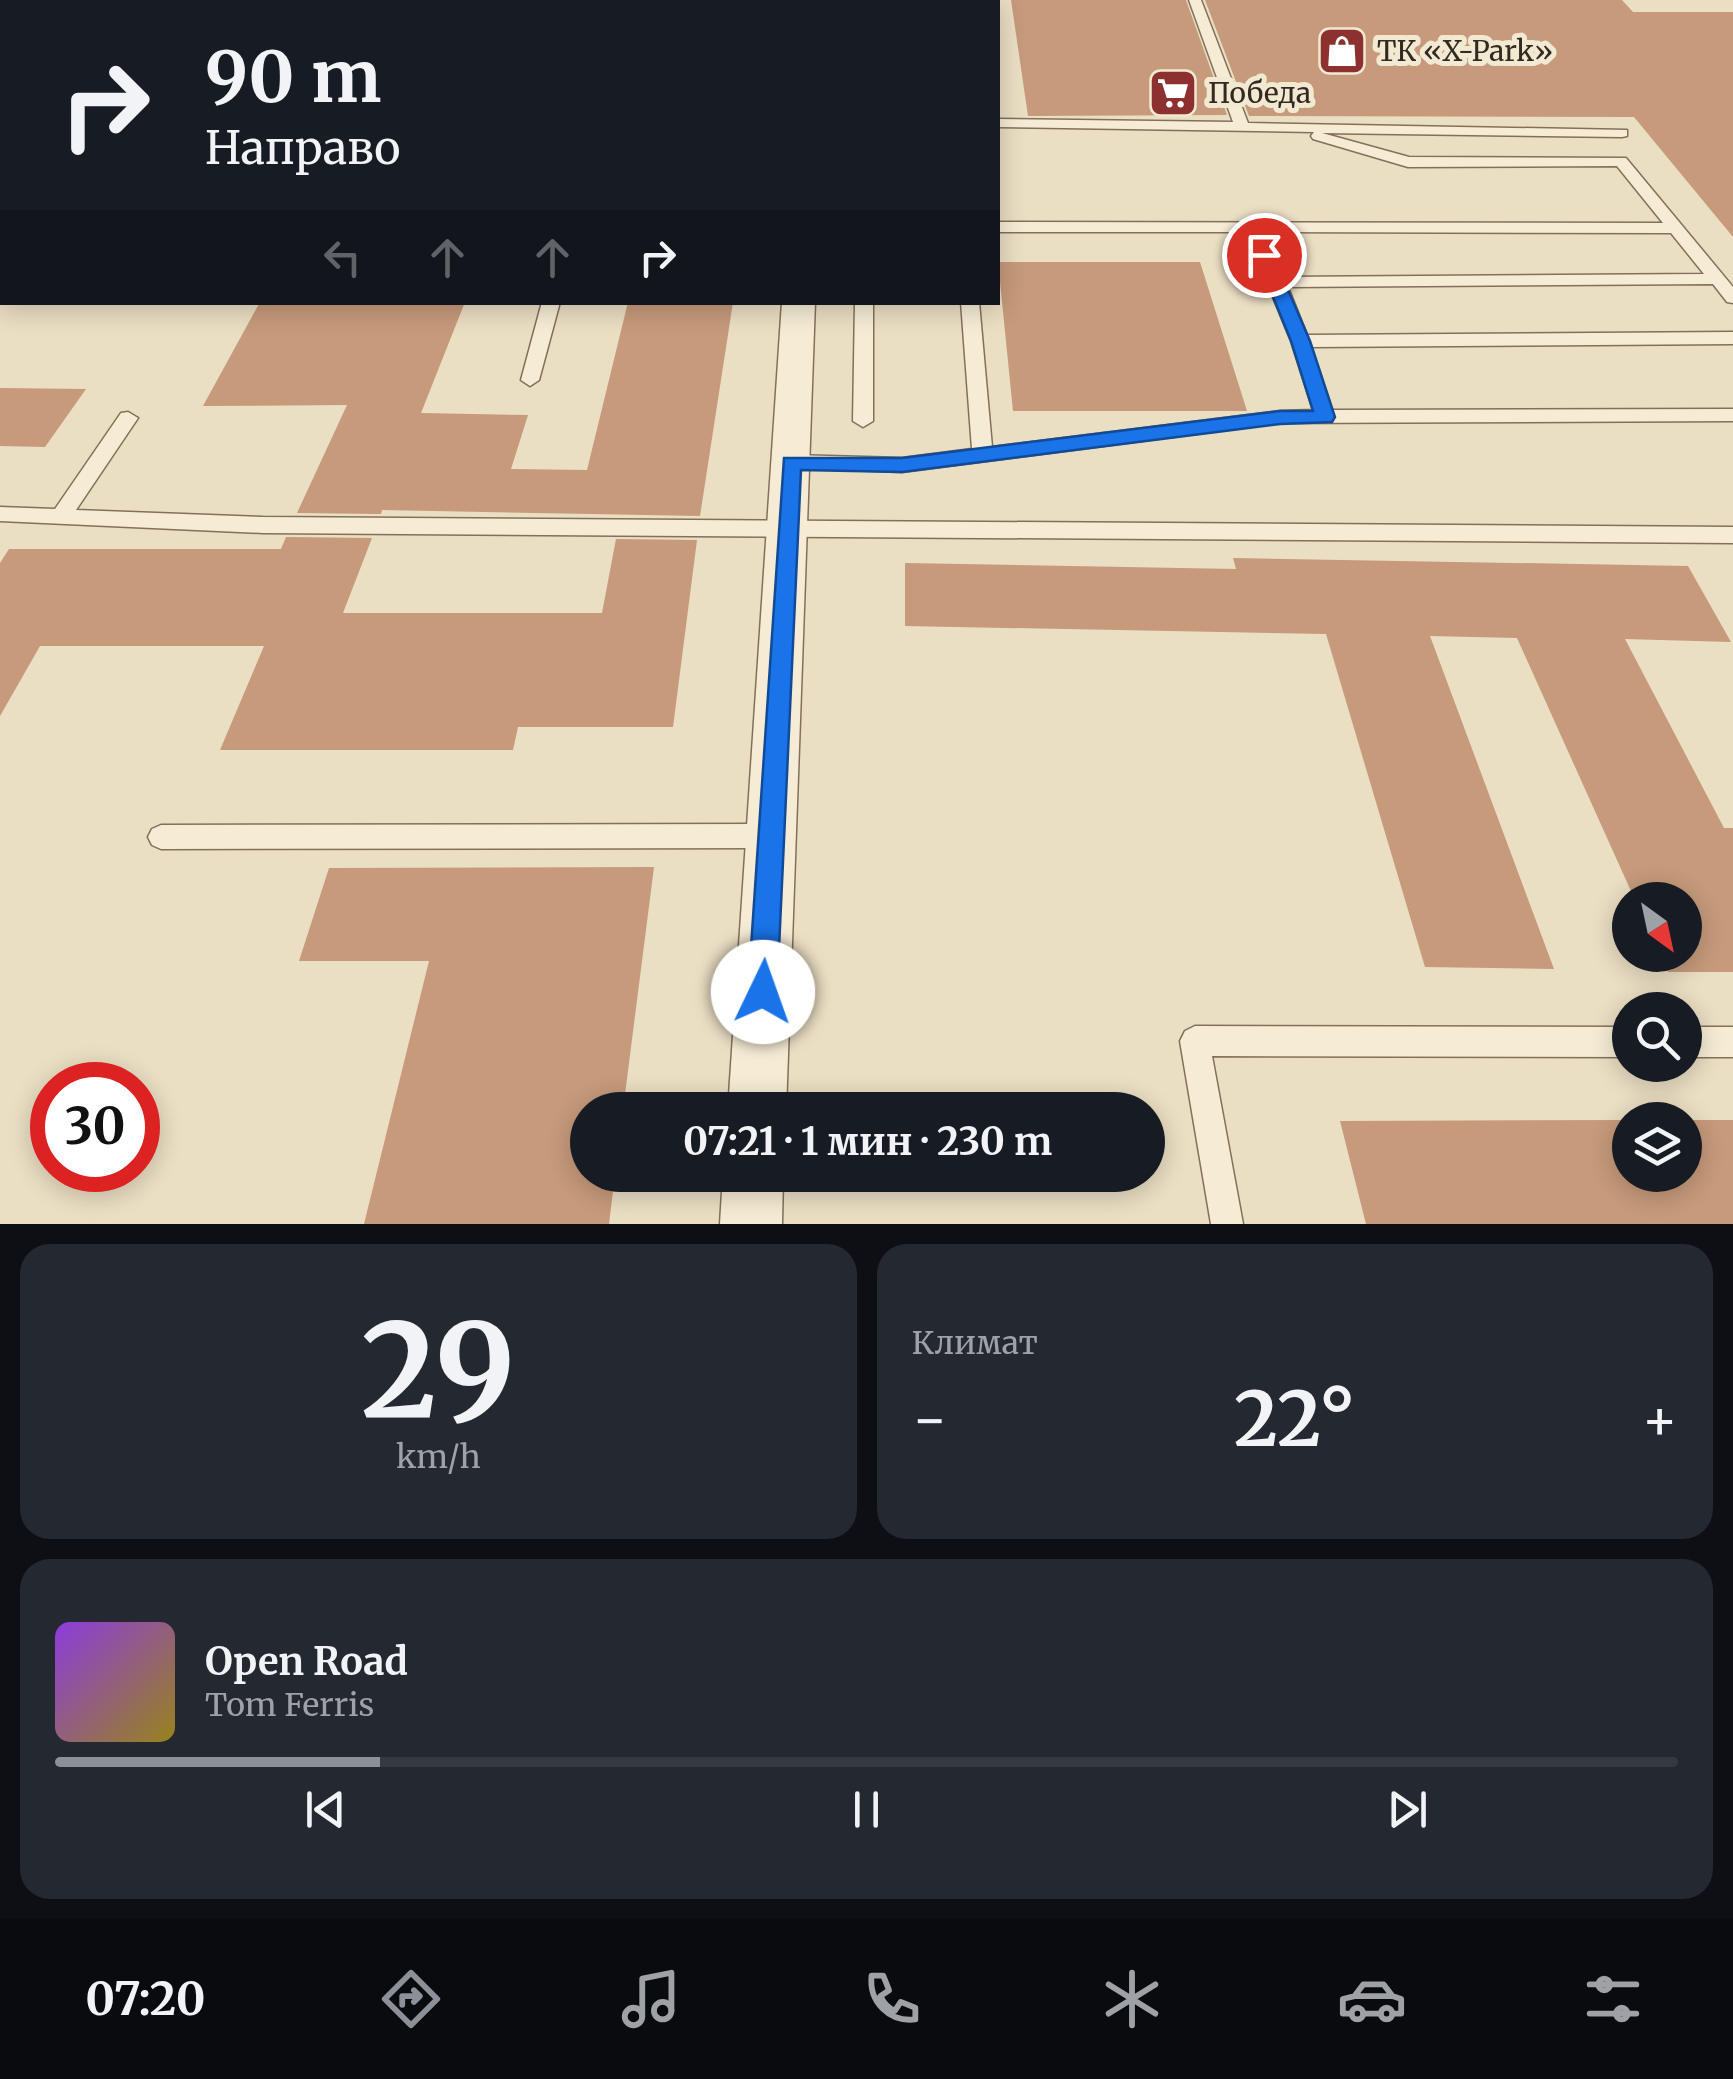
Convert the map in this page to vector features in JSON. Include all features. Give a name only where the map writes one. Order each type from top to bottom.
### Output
[{"type":"street","points":[[758,1092],[800,305]]},
{"type":"street","points":[[751,1224],[752,1192]]},
{"type":"lane","points":[[1195,0],[1242,127]]},
{"type":"lane","points":[[1000,123],[1622,133]]},
{"type":"lane","points":[[1290,128],[1408,162],[1621,162],[1733,298]]},
{"type":"lane","points":[[1000,228],[1676,228]]},
{"type":"lane","points":[[1252,228],[1300,341],[1325,417]]},
{"type":"lane","points":[[1277,282],[1718,279]]},
{"type":"lane","points":[[530,380],[550,305]]},
{"type":"lane","points":[[862,421],[864,305]]},
{"type":"lane","points":[[970,305],[983,456]]},
{"type":"lane","points":[[1300,341],[1733,338]]},
{"type":"lane","points":[[791,462],[902,465],[1280,417],[1733,414]]},
{"type":"lane","points":[[59,519],[128,418]]},
{"type":"lane","points":[[0,514],[263,526],[1733,534]]},
{"type":"lane","points":[[161,837],[771,836]]},
{"type":"lane","points":[[1227,1224],[1195,1041],[1612,1042]]},
{"type":"lane","points":[[1702,1042],[1733,1042]]},
{"type":"building","points":[[1011,0],[1186,0],[1227,115],[1028,116]]},
{"type":"building","name":"ТК «X-Park»","points":[[1205,0],[1622,0],[1633,12],[1733,12],[1733,237],[1634,117],[1249,116]]},
{"type":"building","points":[[1000,262],[1200,262],[1247,411],[1013,411]]},
{"type":"building","points":[[258,305],[464,305],[421,413],[528,415],[511,469],[587,470],[627,305],[733,305],[700,516],[382,510],[381,514],[297,513],[347,405],[203,406]]},
{"type":"building","points":[[0,388],[86,389],[45,447],[0,446]]},
{"type":"building","points":[[286,537],[372,538],[343,613],[602,613],[616,539],[697,540],[673,727],[518,727],[513,750],[220,750],[264,646],[40,646],[0,716],[0,563],[9,549],[281,549]]},
{"type":"building","points":[[1233,558],[1688,566],[1731,642],[1625,639],[1724,828],[1733,828],[1733,972],[1702,972],[1702,882],[1627,882],[1517,638],[1430,636],[1554,969],[1425,967],[1326,634],[905,626],[905,563],[1236,569]]},
{"type":"building","points":[[654,867],[625,1092],[570,1092],[570,1192],[613,1192],[609,1224],[364,1224],[429,961],[299,961],[329,868]]},
{"type":"building","points":[[1612,1120],[1612,1192],[1702,1192],[1702,1120],[1733,1120],[1733,1224],[1366,1224],[1340,1121]]},
{"type":"place","name":"ТК «X-Park»","points":[[1342,51]]},
{"type":"place","name":"Победа","points":[[1173,93]]},
{"type":"route","points":[[763,992],[791,462],[902,465],[1280,417],[1325,417],[1300,341],[1264,255]]}]
